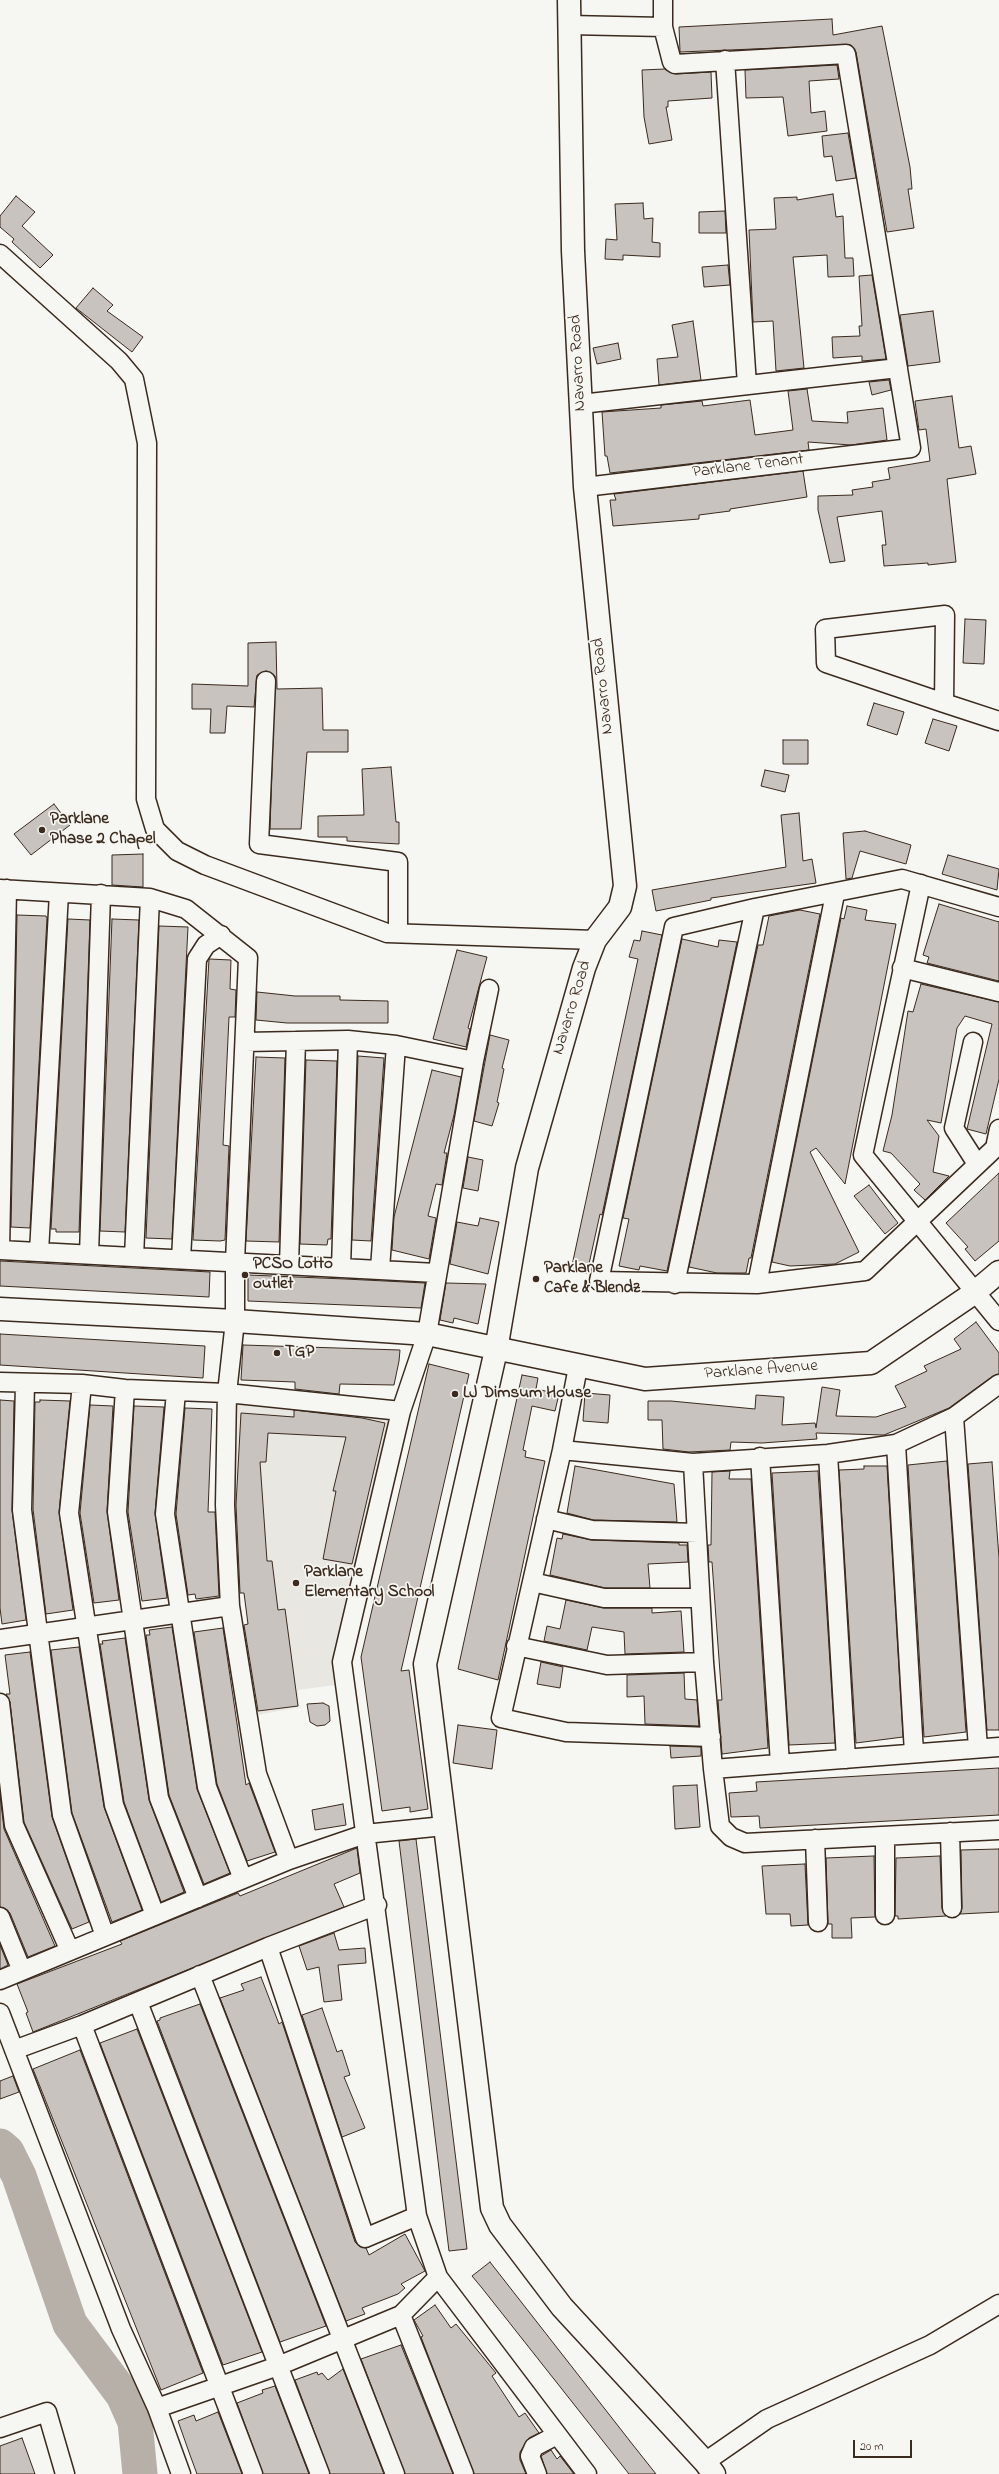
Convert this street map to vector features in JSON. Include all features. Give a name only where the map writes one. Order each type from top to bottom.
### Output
[{"type":"street","name":"Navarro Road","points":[[569,0],[573,251],[585,487],[625,886],[620,907],[595,940],[584,968],[527,1168],[496,1350],[425,1664],[492,2208],[495,2216],[562,2308],[709,2468]]},
{"type":"street","points":[[581,404],[898,368],[846,54],[673,63],[663,27],[663,0]]},
{"type":"street","points":[[569,25],[663,27]]},
{"type":"street","points":[[725,60],[747,385]]},
{"type":"street","points":[[0,254],[119,361],[134,379],[147,443],[146,799],[155,829],[177,851],[205,865],[388,933],[595,940]]},
{"type":"street","name":"Parklane Tenant","points":[[585,487],[911,448],[898,368]]},
{"type":"street","points":[[944,703],[945,615],[825,629],[826,664],[999,722]]},
{"type":"street","points":[[266,681],[259,844],[398,862],[398,933]]},
{"type":"street","points":[[999,907],[921,884],[902,880],[835,894],[755,908],[674,927],[599,1281],[675,1284],[757,1284],[865,1271],[995,1148],[999,1129]]},
{"type":"street","points":[[921,884],[863,1154],[999,1321]]},
{"type":"street","points":[[289,1860],[257,1774],[230,1606],[225,1505],[228,1393],[235,1321],[235,1262],[248,958],[221,935],[186,909],[150,898],[4,889],[0,1250],[89,1254],[134,1257],[181,1259],[235,1262],[289,1265],[341,1268],[380,1269],[436,1273]]},
{"type":"street","points":[[39,1252],[59,893]]},
{"type":"street","points":[[89,1254],[101,894]]},
{"type":"street","points":[[757,1284],[835,894]]},
{"type":"street","points":[[134,1257],[150,898]]},
{"type":"street","points":[[675,1284],[755,908]]},
{"type":"street","points":[[181,1259],[197,959],[206,945],[221,935]]},
{"type":"street","points":[[902,968],[999,992]]},
{"type":"street","points":[[489,989],[474,1061],[436,1273],[427,1334],[401,1411],[342,1662],[365,1834],[377,1905],[417,2216],[438,2278],[587,2474]]},
{"type":"street","points":[[245,1042],[348,1040],[396,1045],[474,1061]]},
{"type":"street","points":[[341,1268],[348,1040]]},
{"type":"street","points":[[289,1265],[296,1041]]},
{"type":"street","points":[[973,1042],[954,1128],[977,1164]]},
{"type":"street","points":[[380,1269],[396,1045]]},
{"type":"street","name":"Parklane Avenue","points":[[0,1309],[235,1321],[427,1334],[578,1367],[645,1379],[871,1363],[974,1292],[999,1272]]},
{"type":"street","points":[[578,1367],[562,1450],[516,1646],[501,1718],[566,1732],[711,1737]]},
{"type":"street","points":[[0,1382],[25,1384],[82,1384],[125,1389],[228,1393],[401,1411]]},
{"type":"street","points":[[25,1384],[22,1510],[62,1814],[105,1936]]},
{"type":"street","points":[[82,1384],[69,1513],[114,1805],[155,1915]]},
{"type":"street","points":[[562,1450],[692,1463],[760,1457],[828,1454],[896,1444],[954,1418],[999,1384]]},
{"type":"street","points":[[125,1389],[117,1512],[159,1798],[198,1898]]},
{"type":"street","points":[[176,1392],[166,1514],[180,1613],[208,1787],[243,1879]]},
{"type":"street","points":[[954,1418],[978,1748]]},
{"type":"street","points":[[896,1444],[914,1753]]},
{"type":"street","points":[[828,1454],[846,1759]]},
{"type":"street","points":[[760,1457],[780,1764]]},
{"type":"street","points":[[692,1463],[704,1662],[713,1769],[720,1826],[731,1837],[745,1843],[999,1830]]},
{"type":"street","points":[[546,1519],[592,1530],[697,1533]]},
{"type":"street","points":[[532,1582],[604,1598],[700,1598]]},
{"type":"street","points":[[0,1639],[230,1606]]},
{"type":"street","points":[[516,1646],[607,1665],[704,1662]]},
{"type":"street","points":[[0,1703],[14,1825],[70,1951]]},
{"type":"street","points":[[713,1769],[999,1747]]},
{"type":"street","points":[[0,1980],[289,1860],[365,1834],[444,1826]]},
{"type":"street","points":[[950,1832],[952,1908]]},
{"type":"street","points":[[885,1836],[885,1915]]},
{"type":"street","points":[[815,1839],[818,1922]]},
{"type":"street","points":[[14,2050],[82,2025],[268,1947],[377,1905]]},
{"type":"street","points":[[0,1917],[22,1971]]},
{"type":"street","points":[[268,1947],[365,2238],[417,2216]]},
{"type":"street","points":[[200,1975],[395,2474]]},
{"type":"street","points":[[138,2002],[320,2474]]},
{"type":"street","points":[[0,2013],[121,2329],[157,2408],[181,2474]]},
{"type":"street","points":[[82,2025],[253,2474]]},
{"type":"street","points":[[157,2408],[220,2388],[278,2366],[343,2341],[402,2315],[438,2278]]},
{"type":"street","points":[[709,2468],[767,2419],[930,2345],[999,2304]]},
{"type":"street","points":[[402,2315],[464,2474]]},
{"type":"street","points":[[0,2428],[46,2412],[65,2474]]},
{"type":"street","points":[[537,2474],[530,2456],[534,2447],[557,2435]]},
{"type":"shaded area","name":"Parklane Elementary School","points":[[234,1400],[389,1417],[333,1659],[335,1685],[298,1690],[299,1707],[258,1715],[233,1507]]},
{"type":"building","points":[[832,19],[833,35],[882,26],[910,167],[912,189],[908,189],[914,228],[887,232],[856,52],[851,45],[680,52],[679,27]]},
{"type":"building","points":[[837,65],[839,79],[809,81],[811,113],[825,111],[827,131],[788,136],[783,97],[746,98],[745,70]]},
{"type":"building","points":[[665,69],[676,74],[711,72],[712,98],[668,101],[668,107],[666,107],[672,140],[649,144],[644,117],[642,70]]},
{"type":"building","points":[[848,133],[856,178],[836,181],[832,156],[824,157],[822,136]]},
{"type":"building","points":[[833,194],[836,217],[843,216],[845,258],[853,258],[854,276],[828,277],[827,255],[793,257],[804,368],[776,371],[773,321],[753,322],[749,230],[776,229],[774,198],[797,197],[797,200]]},
{"type":"building","points":[[16,196],[35,212],[22,226],[53,255],[40,268],[12,242],[14,239],[0,227],[0,216]]},
{"type":"building","points":[[643,203],[644,219],[653,218],[652,242],[660,243],[660,257],[623,255],[623,260],[605,259],[606,239],[617,240],[615,204]]},
{"type":"building","points":[[725,211],[726,233],[699,233],[699,212]]},
{"type":"building","points":[[728,265],[730,285],[704,287],[702,267]]},
{"type":"building","points":[[872,275],[886,359],[862,361],[862,356],[833,358],[832,337],[860,336],[859,326],[862,326],[859,276]]},
{"type":"building","points":[[93,288],[113,305],[107,311],[143,337],[132,352],[76,308]]},
{"type":"building","points":[[933,311],[940,362],[908,366],[900,315]]},
{"type":"building","points":[[693,321],[701,380],[659,385],[657,359],[678,357],[672,325]]},
{"type":"building","points":[[618,343],[621,359],[597,364],[593,348]]},
{"type":"building","points":[[889,380],[891,390],[872,395],[869,382]]},
{"type":"building","points":[[807,389],[812,421],[848,423],[847,412],[883,408],[887,440],[851,445],[808,442],[809,450],[610,473],[607,456],[605,456],[602,412],[661,408],[661,405],[702,401],[703,406],[750,400],[755,435],[793,430],[788,391]]},
{"type":"building","points":[[952,396],[959,448],[971,446],[976,474],[947,479],[956,562],[928,565],[928,563],[884,566],[882,545],[886,545],[882,511],[837,517],[845,561],[830,563],[818,510],[818,496],[853,495],[852,490],[873,487],[872,482],[890,479],[888,468],[930,461],[926,429],[919,430],[915,401]]},
{"type":"building","points":[[803,471],[807,497],[699,515],[699,519],[613,526],[610,500],[616,500],[614,494]]},
{"type":"building","points":[[965,619],[986,620],[984,664],[963,663]]},
{"type":"building","points":[[276,642],[277,689],[322,688],[323,730],[348,730],[348,752],[307,752],[301,829],[270,829],[275,676],[266,671],[257,675],[254,707],[227,706],[225,733],[210,733],[211,709],[192,709],[192,684],[248,686],[248,643]]},
{"type":"building","points":[[874,703],[904,712],[897,735],[867,725]]},
{"type":"building","points":[[933,719],[957,726],[949,751],[925,743]]},
{"type":"building","points":[[783,740],[808,740],[808,764],[783,764]]},
{"type":"building","points":[[391,767],[396,822],[399,822],[399,844],[347,841],[347,837],[318,837],[318,816],[364,815],[362,769]]},
{"type":"building","points":[[765,770],[789,775],[785,792],[761,786]]},
{"type":"building","name":"Parklane Phase 2 Chapel","points":[[54,804],[70,825],[31,855],[14,834]]},
{"type":"building","points":[[799,813],[803,861],[812,859],[816,883],[711,898],[711,900],[656,911],[652,890],[786,867],[781,815]]},
{"type":"building","points":[[865,831],[911,845],[906,864],[860,851],[852,878],[846,879],[843,833]]},
{"type":"building","points":[[143,854],[143,887],[112,885],[112,855]]},
{"type":"building","points":[[948,855],[999,869],[997,890],[942,874]]},
{"type":"building","points":[[939,904],[999,922],[999,981],[927,963],[929,957],[923,955]]},
{"type":"building","points":[[847,906],[867,910],[865,920],[896,924],[845,1184],[816,1148],[810,1152],[859,1252],[835,1264],[790,1266],[772,1262],[841,918],[844,919]]},
{"type":"building","points":[[800,910],[820,914],[751,1258],[749,1258],[746,1273],[717,1273],[689,1267],[758,945],[763,945],[769,916]]},
{"type":"building","points":[[17,915],[46,916],[47,918],[30,1228],[11,1227]]},
{"type":"building","points":[[68,919],[90,920],[79,1232],[56,1232],[56,1229],[51,1229]]},
{"type":"building","points":[[112,919],[139,920],[125,1232],[100,1231]]},
{"type":"building","points":[[159,926],[188,927],[172,1239],[146,1238]]},
{"type":"building","points":[[642,931],[662,935],[602,1215],[600,1214],[587,1273],[571,1270],[638,959],[629,957],[634,940],[640,941]]},
{"type":"building","points":[[682,939],[718,947],[719,940],[737,942],[667,1271],[640,1266],[639,1270],[619,1266],[629,1219],[623,1218]]},
{"type":"building","points":[[457,950],[487,957],[468,1028],[470,1029],[466,1047],[433,1039]]},
{"type":"building","points":[[209,959],[231,960],[230,989],[236,990],[235,1017],[229,1017],[223,1145],[229,1146],[225,1240],[220,1241],[193,1240]]},
{"type":"building","points":[[921,984],[999,1002],[999,1079],[986,1134],[967,1129],[992,1024],[965,1016],[957,1028],[941,1123],[927,1120],[939,1136],[933,1172],[949,1176],[925,1200],[914,1190],[920,1184],[891,1153],[883,1151],[892,1115],[908,1011],[913,1012]]},
{"type":"building","points":[[257,992],[295,996],[340,996],[340,1000],[388,1001],[388,1023],[287,1023],[256,1020]]},
{"type":"building","points":[[490,1035],[509,1040],[502,1068],[504,1069],[497,1102],[499,1103],[492,1126],[474,1121]]},
{"type":"building","points":[[358,1056],[384,1058],[371,1241],[352,1240]]},
{"type":"building","points":[[256,1057],[285,1058],[279,1242],[246,1241]]},
{"type":"building","points":[[306,1060],[337,1061],[331,1239],[328,1239],[327,1245],[300,1244]]},
{"type":"building","points":[[432,1070],[461,1077],[454,1115],[444,1153],[447,1153],[442,1185],[436,1184],[428,1216],[436,1218],[429,1259],[392,1250],[394,1217]]},
{"type":"building","points":[[468,1157],[483,1160],[478,1191],[463,1188]]},
{"type":"building","points":[[999,1173],[999,1241],[975,1261],[965,1249],[968,1247],[946,1223]]},
{"type":"building","points":[[869,1185],[898,1223],[885,1234],[854,1196]]},
{"type":"building","points":[[480,1218],[499,1222],[488,1274],[450,1264],[457,1222],[478,1226]]},
{"type":"building","points":[[0,1261],[210,1272],[209,1297],[0,1286]]},
{"type":"building","points":[[248,1275],[425,1283],[421,1308],[248,1301]]},
{"type":"building","points":[[446,1283],[486,1284],[478,1324],[454,1318],[453,1323],[440,1320]]},
{"type":"building","points":[[976,1322],[999,1353],[999,1374],[993,1376],[949,1408],[884,1435],[816,1433],[817,1439],[762,1443],[731,1442],[730,1450],[689,1452],[663,1449],[662,1420],[648,1420],[648,1401],[671,1401],[755,1409],[756,1395],[784,1397],[782,1425],[815,1423],[816,1428],[822,1387],[840,1390],[836,1416],[876,1417],[906,1407],[895,1386],[927,1371],[924,1366],[961,1349],[954,1339]]},
{"type":"building","points":[[0,1334],[205,1346],[203,1378],[0,1365]]},
{"type":"building","points":[[243,1345],[400,1350],[394,1385],[340,1384],[339,1394],[295,1389],[295,1382],[241,1380]]},
{"type":"building","points":[[429,1364],[469,1374],[401,1671],[409,1670],[428,1809],[410,1812],[410,1807],[382,1811],[361,1657]]},
{"type":"building","points":[[522,1375],[538,1378],[536,1389],[559,1394],[555,1411],[532,1406],[523,1450],[526,1451],[525,1457],[545,1461],[498,1680],[458,1669]]},
{"type":"building","points":[[585,1393],[610,1395],[608,1423],[583,1421]]},
{"type":"building","points":[[0,1400],[14,1401],[12,1510],[26,1620],[2,1624],[0,1608]]},
{"type":"building","points":[[40,1400],[70,1401],[59,1512],[73,1610],[46,1614],[33,1509],[35,1402],[40,1402]]},
{"type":"building","points":[[90,1405],[113,1406],[107,1511],[119,1600],[94,1603],[80,1513]]},
{"type":"building","points":[[134,1406],[164,1407],[155,1513],[167,1598],[142,1601],[128,1512]]},
{"type":"building","points":[[185,1408],[212,1409],[208,1512],[215,1512],[219,1596],[196,1599],[195,1594],[188,1595],[176,1514]]},
{"type":"building","points":[[294,1410],[362,1418],[385,1423],[352,1564],[323,1559],[336,1491],[333,1491],[346,1437],[268,1433],[266,1462],[260,1462],[267,1561],[272,1561],[278,1610],[285,1609],[298,1706],[258,1711],[244,1625],[248,1624],[244,1593],[240,1593],[236,1505],[241,1413],[294,1417]]},
{"type":"building","points":[[947,1461],[966,1732],[924,1737],[908,1465]]},
{"type":"building","points":[[992,1462],[999,1558],[999,1730],[987,1730],[968,1464]]},
{"type":"building","points":[[575,1466],[674,1484],[677,1522],[593,1520],[567,1513]]},
{"type":"building","points":[[864,1466],[887,1466],[903,1737],[856,1743],[839,1470],[864,1469]]},
{"type":"building","points":[[730,1471],[729,1479],[751,1479],[768,1748],[722,1754],[718,1700],[722,1700],[712,1562],[709,1562],[708,1545],[711,1545],[712,1472]]},
{"type":"building","points":[[818,1471],[835,1743],[789,1745],[772,1473]]},
{"type":"building","points":[[563,1534],[592,1540],[679,1543],[679,1545],[687,1545],[688,1562],[648,1564],[650,1588],[605,1588],[550,1575],[557,1538],[562,1539]]},
{"type":"building","points":[[566,1600],[604,1608],[652,1608],[652,1613],[681,1611],[684,1652],[625,1654],[624,1632],[592,1627],[587,1650],[544,1641],[547,1626],[560,1629]]},
{"type":"building","points":[[172,1627],[197,1789],[230,1873],[204,1884],[169,1795],[146,1635],[150,1635],[149,1630]]},
{"type":"building","points":[[223,1628],[246,1785],[249,1783],[275,1852],[247,1861],[217,1784],[194,1632]]},
{"type":"building","points":[[125,1638],[149,1800],[184,1892],[161,1902],[124,1802],[100,1644],[103,1644],[102,1641]]},
{"type":"building","points":[[79,1647],[104,1807],[142,1910],[112,1922],[72,1813],[51,1650]]},
{"type":"building","points":[[30,1652],[52,1817],[89,1922],[72,1929],[24,1822],[10,1702],[6,1694],[10,1694],[5,1655]]},
{"type":"building","points":[[541,1662],[563,1667],[560,1688],[537,1684]]},
{"type":"building","points":[[684,1673],[685,1699],[697,1700],[699,1726],[645,1724],[644,1696],[627,1697],[627,1675]]},
{"type":"building","points":[[323,1703],[329,1706],[330,1721],[325,1725],[317,1726],[310,1722],[307,1704]]},
{"type":"building","points":[[458,1725],[497,1730],[492,1769],[453,1763]]},
{"type":"building","points":[[670,1746],[701,1747],[701,1756],[671,1758]]},
{"type":"building","points":[[999,1768],[999,1815],[760,1828],[759,1816],[731,1817],[729,1793],[757,1791],[756,1782]]},
{"type":"building","points":[[697,1785],[700,1827],[675,1829],[673,1786]]},
{"type":"building","points":[[0,1795],[4,1829],[55,1946],[28,1957],[10,1913],[6,1909],[0,1907]]},
{"type":"building","points":[[343,1804],[346,1825],[315,1830],[312,1810]]},
{"type":"building","points":[[416,1839],[467,2249],[449,2251],[399,1841]]},
{"type":"building","points":[[357,1848],[360,1873],[334,1884],[344,1907],[33,2032],[26,2013],[28,2012],[17,1984],[122,1944],[120,1941],[238,1893],[240,1896]]},
{"type":"building","points":[[999,1849],[999,1912],[960,1914],[962,1908],[961,1850]]},
{"type":"building","points":[[874,1856],[875,1917],[851,1918],[852,1938],[832,1938],[832,1924],[828,1924],[826,1858]]},
{"type":"building","points":[[940,1856],[942,1908],[946,1916],[898,1919],[898,1916],[895,1916],[896,1858]]},
{"type":"building","points":[[805,1864],[808,1925],[791,1926],[790,1914],[766,1914],[762,1866]]},
{"type":"building","points":[[334,1933],[339,1950],[365,1948],[366,1963],[338,1965],[342,2000],[324,2002],[319,1967],[307,1970],[299,1946]]},
{"type":"building","points":[[0,1945],[8,1965],[0,1969]]},
{"type":"building","points":[[261,1977],[279,2024],[282,2022],[355,2242],[359,2246],[366,2248],[369,2255],[405,2234],[425,2271],[401,2284],[405,2288],[398,2294],[362,2308],[365,2314],[346,2321],[220,1998],[244,1990],[241,1984]]},
{"type":"building","points":[[200,2004],[326,2326],[280,2342],[157,2021],[160,2020],[160,2018]]},
{"type":"building","points":[[322,2008],[337,2052],[342,2050],[350,2075],[344,2077],[365,2128],[342,2137],[302,2015]]},
{"type":"building","points":[[137,2029],[262,2352],[223,2365],[100,2043]]},
{"type":"building","points":[[80,2050],[203,2373],[161,2390],[33,2069]]},
{"type":"building","points":[[13,2076],[19,2092],[0,2099],[0,2081]]},
{"type":"building","points":[[490,2262],[656,2474],[629,2474],[472,2276]]},
{"type":"building","points":[[435,2305],[451,2328],[456,2324],[496,2373],[492,2376],[519,2417],[525,2413],[539,2433],[529,2438],[520,2452],[520,2460],[526,2474],[474,2474],[421,2337],[423,2336],[414,2320]]},
{"type":"building","points":[[401,2345],[453,2474],[405,2474],[361,2359]]},
{"type":"building","points":[[343,2369],[384,2474],[330,2474],[295,2380],[317,2372],[318,2375],[322,2373],[328,2380]]},
{"type":"building","points":[[275,2386],[309,2474],[263,2474],[237,2403],[263,2393],[262,2390]]},
{"type":"building","points":[[218,2412],[242,2474],[197,2474],[178,2421],[194,2415],[196,2421]]},
{"type":"building","points":[[22,2438],[35,2474],[0,2474],[0,2446]]},
{"type":"building","points":[[551,2450],[557,2459],[560,2456],[574,2474],[547,2474],[541,2456]]},
{"type":"waterway","points":[[0,2146],[7,2152],[19,2176],[70,2324],[123,2395],[135,2422],[140,2474]]},
{"type":"place","name":"Parklane Phase 2 Chapel","points":[[42,830]]},
{"type":"place","name":"PCSO Lotto outlet","points":[[245,1275]]},
{"type":"place","name":"Parklane Cafe & Blendz","points":[[536,1279]]},
{"type":"place","name":"TGP","points":[[277,1353]]},
{"type":"place","name":"LJ Dimsum House","points":[[455,1394]]},
{"type":"place","name":"Parklane Elementary School","points":[[296,1583]]}]
